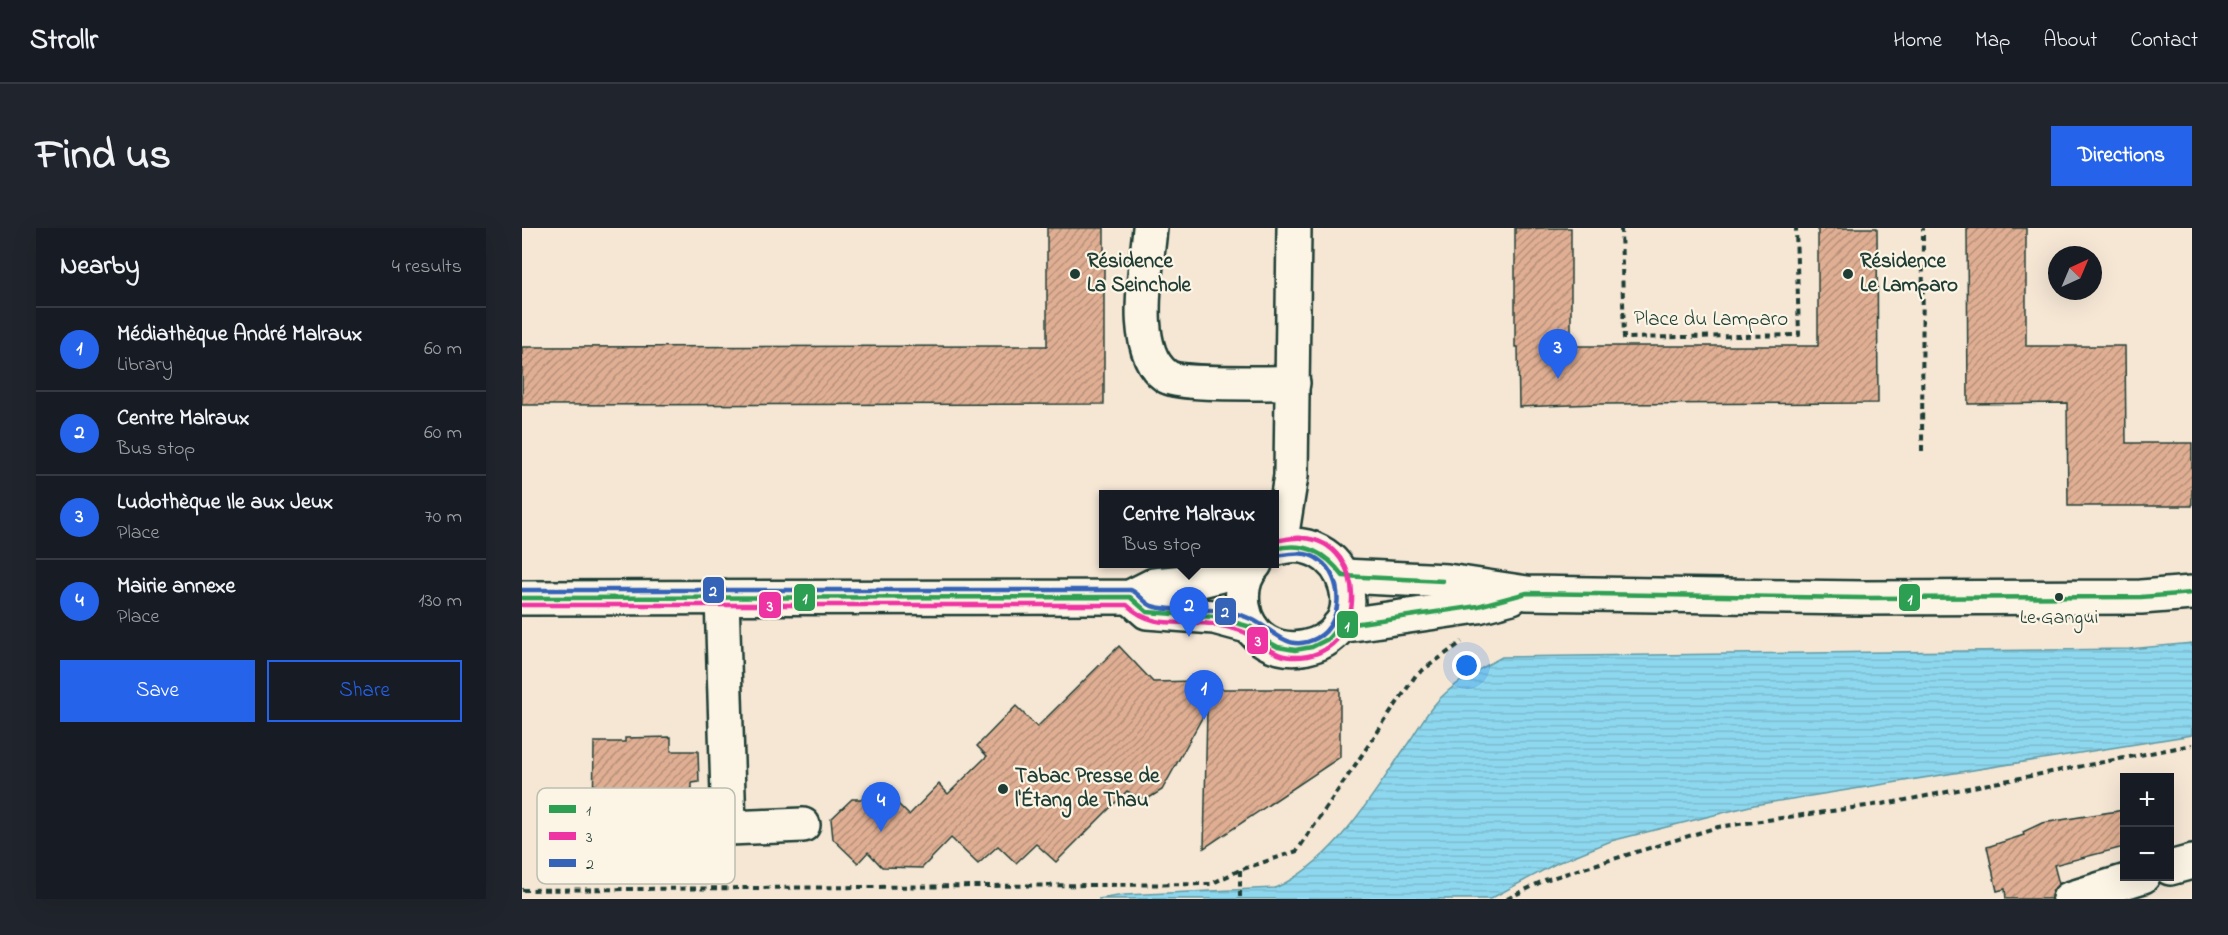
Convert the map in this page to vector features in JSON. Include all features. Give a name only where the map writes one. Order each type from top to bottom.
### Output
[{"type":"street","points":[[1150,228],[1142,333],[1151,358],[1167,377],[1186,381],[1293,383]]},
{"type":"street","points":[[1279,536],[1282,532],[1290,476],[1294,228]]},
{"type":"street","points":[[1290,476],[1296,508],[1308,546]]},
{"type":"street","points":[[1255,568],[1244,582],[1242,598],[1244,613],[1251,627],[1263,639],[1278,647],[1295,650],[1312,647],[1328,639],[1339,626],[1346,610],[1347,593],[1343,576],[1323,552],[1308,546],[1292,544],[1279,550]]},
{"type":"street","points":[[522,598],[1130,597],[1154,585],[1197,581],[1233,568]]},
{"type":"street","points":[[1343,576],[1447,581],[1527,593],[1898,598],[2141,597],[2192,593]]},
{"type":"street","points":[[1339,626],[1478,606],[1527,593]]},
{"type":"street","points":[[722,597],[728,788]]},
{"type":"street","points":[[1130,597],[1147,612],[1214,617],[1251,627]]},
{"type":"street","points":[[735,828],[803,825]]},
{"type":"street","points":[[2174,866],[2192,861]]},
{"type":"street","points":[[2068,899],[2127,881]]},
{"type":"path","name":"Place du Lamparo","points":[[1621,228],[1624,338],[1799,335],[1796,228]]},
{"type":"path","points":[[1922,451],[1923,228]]},
{"type":"path","points":[[522,890],[1211,884],[1240,870],[1297,851],[1416,675],[1472,634]]},
{"type":"path","points":[[1507,899],[1545,880],[1718,827],[1895,802],[2192,745]]},
{"type":"path","points":[[1240,870],[1240,899]]},
{"type":"water","points":[[2192,643],[2192,735],[1754,805],[1611,841],[1557,863],[1490,899],[1098,899],[1125,895],[1275,888],[1297,876],[1334,844],[1351,824],[1442,696],[1458,683],[1502,657],[2129,649]]},
{"type":"building","name":"Résidence La Seinchole","points":[[1047,228],[1104,228],[1104,404],[522,405],[522,347],[1047,346]]},
{"type":"building","name":"Résidence Le Lamparo","points":[[1515,228],[1571,228],[1571,346],[1818,346],[1818,228],[1877,228],[1878,403],[1597,404],[1519,407],[1518,347],[1515,347]]},
{"type":"building","points":[[1967,228],[2026,228],[2026,346],[2125,346],[2126,443],[2192,443],[2192,506],[2068,506],[2067,403],[1968,404]]},
{"type":"building","points":[[1119,646],[1153,682],[1194,681],[1202,689],[1340,689],[1340,757],[1204,848],[1207,709],[1162,790],[1149,798],[1138,798],[1127,791],[1056,862],[1036,844],[1016,863],[998,846],[978,864],[951,838],[922,868],[882,867],[868,852],[858,863],[833,839],[831,819],[852,799],[861,799],[868,792],[876,799],[893,799],[909,815],[939,784],[948,794],[987,756],[977,746],[1016,706],[1037,727]]},
{"type":"building","points":[[671,737],[671,751],[698,751],[699,782],[692,783],[692,788],[593,788],[594,742],[625,742],[625,738]]},
{"type":"building","points":[[2120,811],[2120,848],[2054,865],[2059,884],[2051,899],[2006,899],[2005,889],[1997,891],[1987,847],[2024,835],[2023,832],[2042,823]]},
{"type":"transit line","name":"3","points":[[522,605],[1127,605],[1148,619],[1205,623],[1237,629],[1273,652],[1284,656],[1317,653],[1336,641],[1348,622],[1352,600],[1349,578],[1340,558],[1324,544],[1302,538],[1279,540]]},
{"type":"transit line","name":"1","points":[[1279,548],[1295,546],[1313,550],[1329,561],[1343,576],[1443,581]]},
{"type":"transit line","name":"2","points":[[522,590],[1131,590],[1152,606],[1238,614],[1259,623],[1289,642],[1306,642],[1317,638],[1326,631],[1336,611],[1338,600],[1333,577],[1319,560],[1309,555],[1279,556]]},
{"type":"transit line","name":"1","points":[[522,598],[1130,597],[1147,612],[1214,617],[1251,627],[1263,639],[1278,647],[1295,650],[1312,647],[1328,639],[1339,626],[1478,606],[1527,593],[1862,598],[2141,597],[2192,593]]},
{"type":"place","name":"Résidence La Seinchole","points":[[1075,274]]},
{"type":"place","name":"Résidence Le Lamparo","points":[[1848,274]]},
{"type":"place","name":"Ludothèque Ile aux Jeux","points":[[1558,379]]},
{"type":"place","name":"Le Gangui","points":[[2059,597]]},
{"type":"place","name":"Centre Malraux","points":[[1189,637]]},
{"type":"place","name":"Médiathèque André Malraux","points":[[1204,720]]},
{"type":"place","name":"Tabac Presse de l'Étang de Thau","points":[[1003,789]]},
{"type":"place","name":"Mairie annexe","points":[[881,832]]}]
